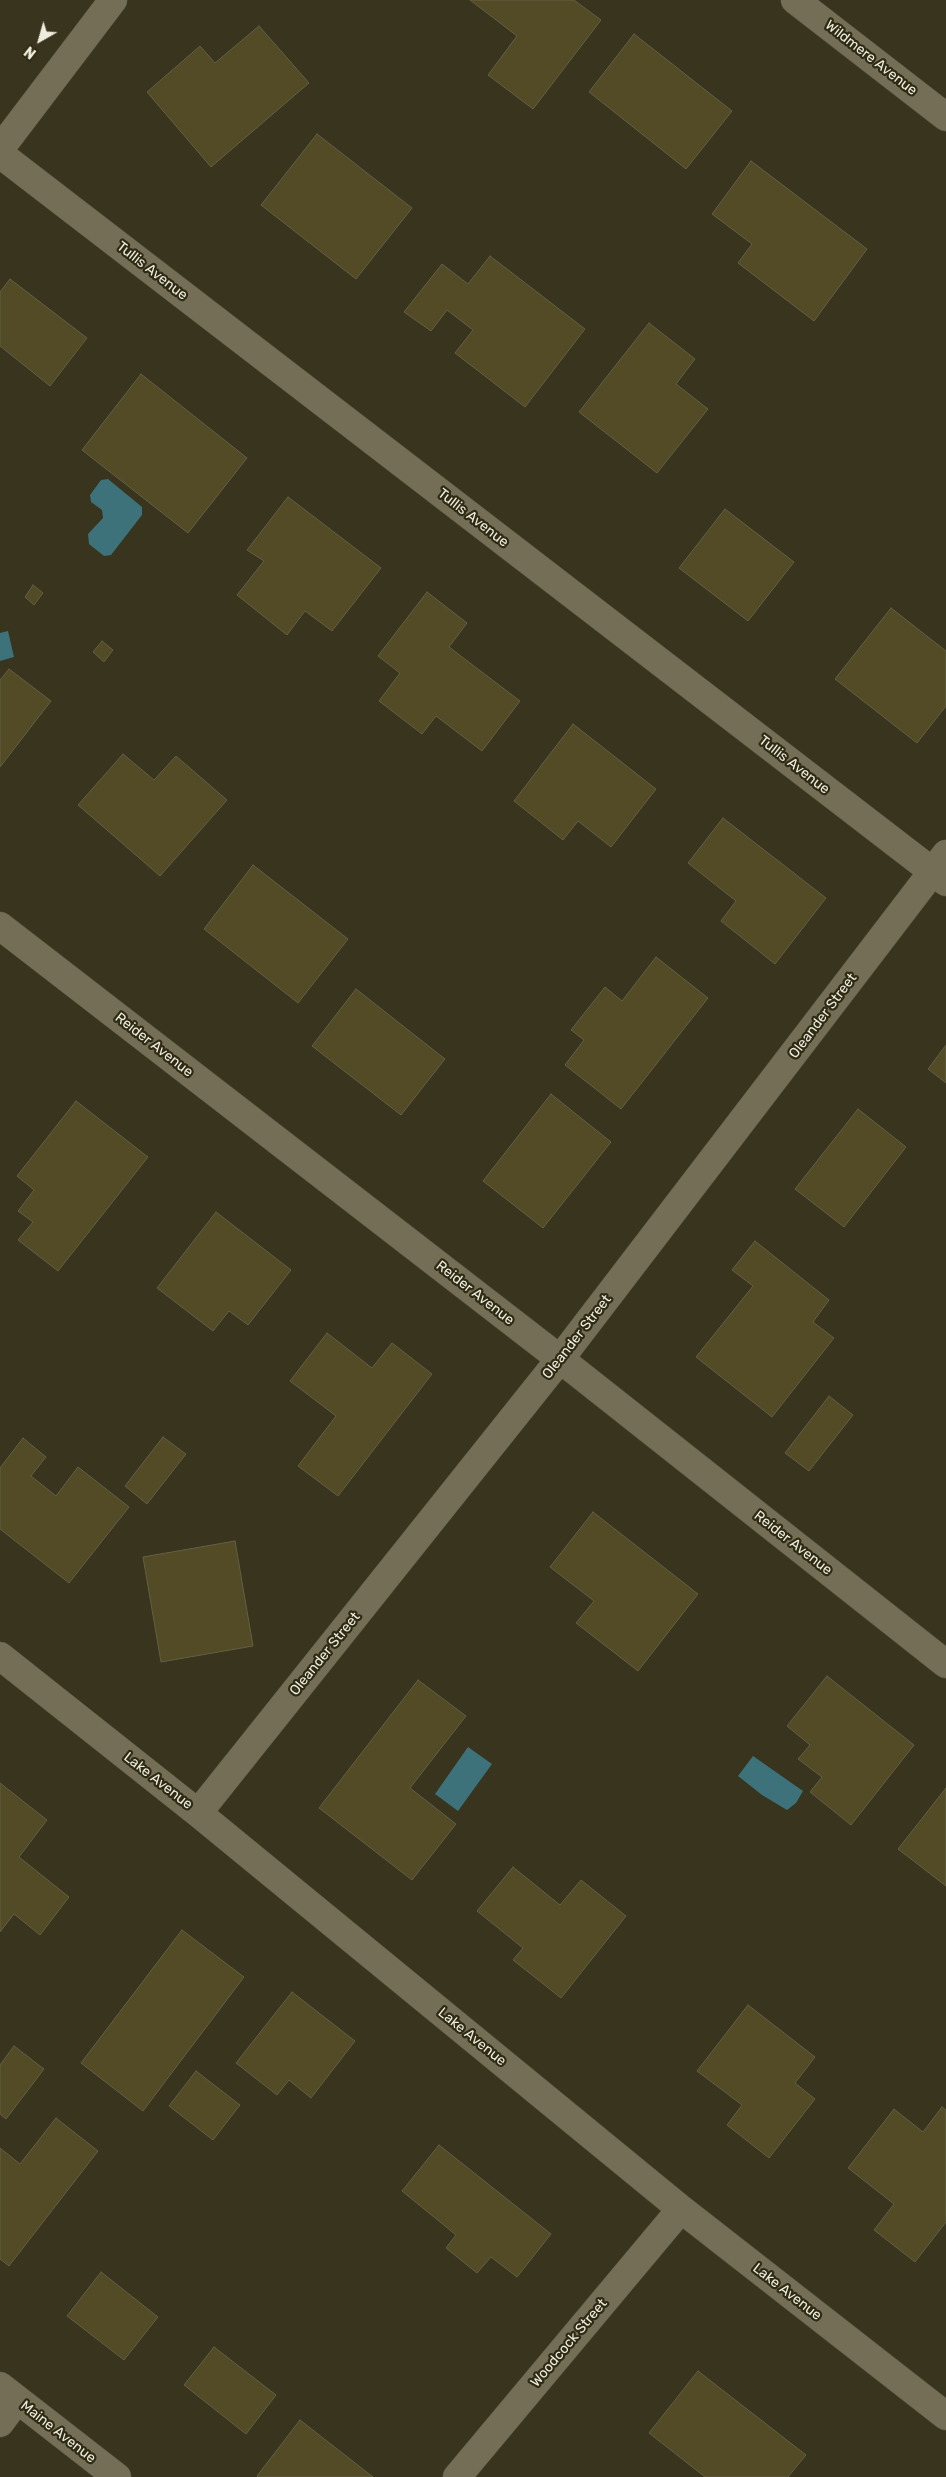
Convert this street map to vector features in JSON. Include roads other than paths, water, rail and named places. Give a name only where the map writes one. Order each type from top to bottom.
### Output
[{"type":"street","points":[[0,149],[113,0]]},
{"type":"street","name":"Wildmere Avenue","points":[[795,0],[946,117]]},
{"type":"street","name":"Tullis Avenue","points":[[0,154],[942,869]]},
{"type":"street","name":"Oleander Street","points":[[198,1813],[560,1359],[942,869]]},
{"type":"street","name":"Reider Avenue","points":[[0,926],[560,1359],[946,1664]]},
{"type":"street","name":"Lake Avenue","points":[[0,1656],[198,1813],[681,2209],[946,2416]]},
{"type":"street","name":"Woodcock Street","points":[[457,2477],[681,2209]]},
{"type":"street","points":[[0,2423],[9,2393]]},
{"type":"street","name":"Maine Avenue","points":[[9,2393],[117,2477]]},
{"type":"water","points":[[108,479],[142,507],[142,515],[111,555],[104,556],[89,544],[88,534],[103,518],[102,510],[91,502],[90,495],[101,480]]},
{"type":"water","points":[[8,631],[14,657],[0,661],[0,633]]},
{"type":"water","points":[[468,1747],[492,1764],[458,1811],[435,1794]]},
{"type":"water","points":[[753,1756],[803,1791],[796,1803],[787,1810],[762,1795],[738,1776]]}]
